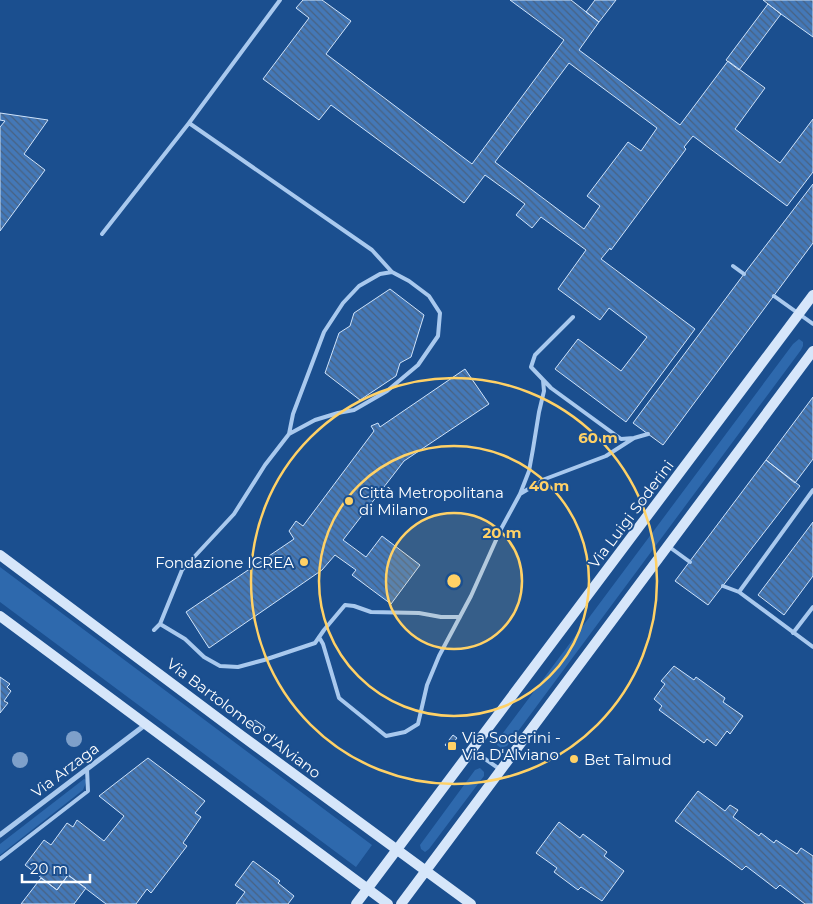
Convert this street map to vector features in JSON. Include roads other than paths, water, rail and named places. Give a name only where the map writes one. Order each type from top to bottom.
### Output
[{"type":"street","name":"Via Luigi Soderini","points":[[356,904],[813,295]]},
{"type":"street","points":[[401,904],[813,351]]},
{"type":"street","name":"Via Bartolomeo d'Alviano","points":[[0,555],[470,904]]},
{"type":"street","points":[[0,616],[388,904]]},
{"type":"street","name":"Via Arzaga","points":[[0,835],[145,725]]},
{"type":"lane","points":[[102,234],[280,0]]},
{"type":"lane","points":[[154,630],[160,624],[182,570],[234,514],[265,465],[289,434],[315,420],[354,410],[387,391],[418,366],[438,336],[440,313],[429,296],[409,281],[392,272],[372,250],[189,122]]},
{"type":"lane","points":[[733,266],[744,274]]},
{"type":"lane","points":[[289,434],[293,414],[324,332],[344,303],[359,286],[380,274],[392,272]]},
{"type":"lane","points":[[774,296],[813,324]]},
{"type":"lane","points":[[573,316],[535,355],[532,367],[551,388],[621,439],[648,434]]},
{"type":"lane","points":[[319,637],[323,644],[339,698],[386,736],[405,732],[418,724],[427,685],[439,656],[520,494],[529,471],[544,391],[543,380]]},
{"type":"lane","points":[[520,494],[545,479],[606,456],[634,438]]},
{"type":"lane","points":[[739,592],[813,490]]},
{"type":"lane","points":[[668,546],[690,562]]},
{"type":"lane","points":[[723,586],[739,592],[813,648]]},
{"type":"lane","points":[[160,624],[185,639],[204,657],[220,666],[238,667],[315,644],[345,605],[371,612],[419,613],[441,617],[460,617]]},
{"type":"lane","points":[[793,633],[813,607]]},
{"type":"lane","points":[[472,750],[501,770]]},
{"type":"lane","points":[[0,859],[88,791],[87,769]]},
{"type":"place","name":"Città Metropolitana di Milano","points":[[349,501]]},
{"type":"place","name":"Fondazione ICREA","points":[[304,562]]},
{"type":"place","name":"Via Soderini - Via D'Alviano","points":[[452,746]]},
{"type":"place","name":"Bet Talmud","points":[[574,759]]}]
